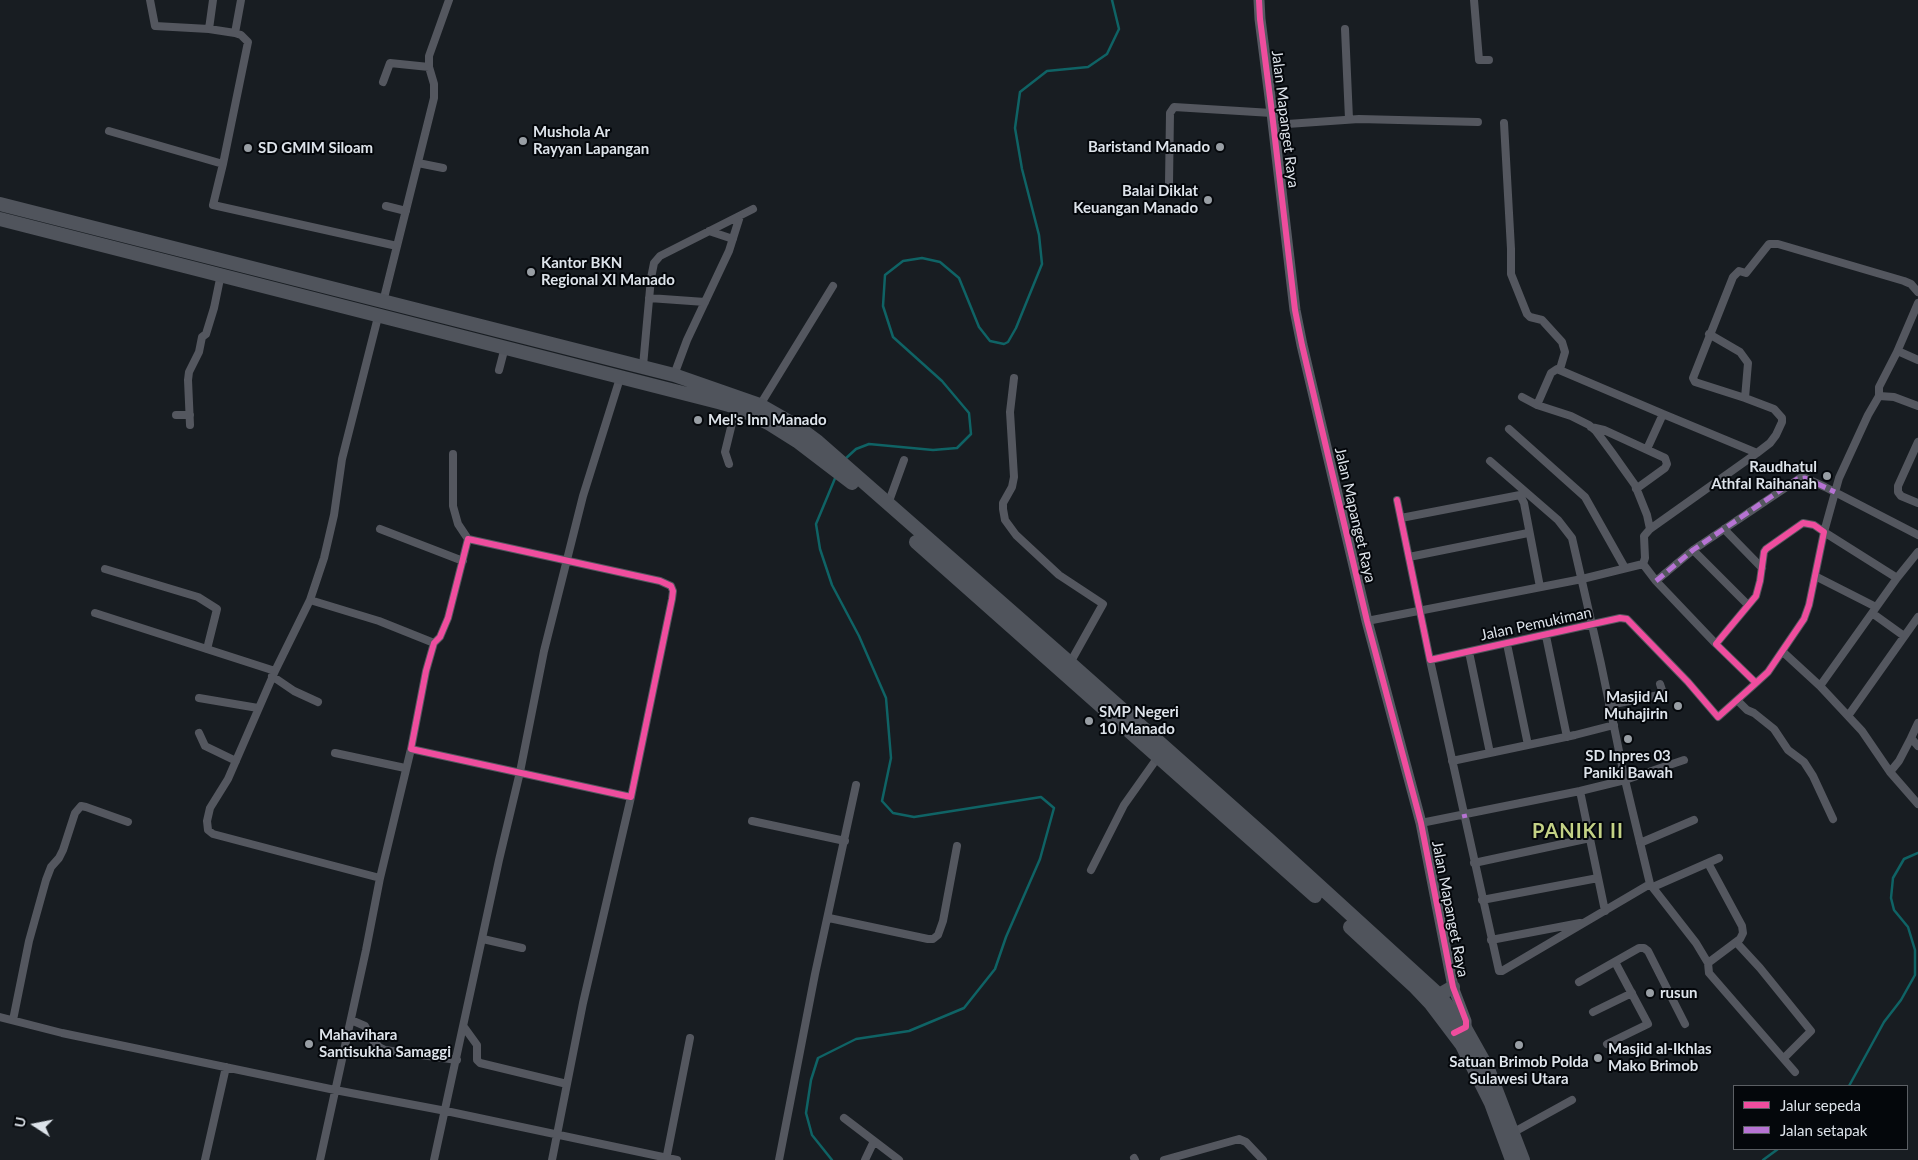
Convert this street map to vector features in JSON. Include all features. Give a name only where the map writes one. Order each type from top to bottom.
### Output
[{"type":"highway","points":[[0,204],[381,308],[505,346],[736,407],[770,424],[797,441],[814,447]]},
{"type":"highway","points":[[0,219],[221,274],[643,366],[760,405],[795,425],[814,447],[888,504],[954,569],[1070,663],[1268,839],[1439,995],[1459,1031],[1462,1045],[1479,1076],[1503,1132],[1512,1160]]},
{"type":"highway","points":[[59,234],[63,220]]},
{"type":"highway","points":[[849,475],[1414,986],[1459,1031],[1488,1069],[1524,1160]]},
{"type":"highway","points":[[1439,995],[1453,987]]},
{"type":"street","points":[[150,0],[156,26],[209,29],[235,33],[246,38],[248,46],[213,205],[397,246]]},
{"type":"street","points":[[209,29],[213,0]]},
{"type":"street","points":[[235,33],[241,0]]},
{"type":"street","points":[[380,878],[213,834],[208,830],[207,821],[210,808],[228,779],[273,674],[310,600],[324,558],[334,516],[342,459],[406,211],[434,93],[429,56],[449,0]]},
{"type":"street","name":"Jalan Mapanget Raya","points":[[1259,0],[1295,310],[1367,622],[1421,824],[1453,987],[1466,1021],[1459,1031]]},
{"type":"street","points":[[1474,0],[1479,60],[1489,60]]},
{"type":"street","points":[[1345,29],[1349,119]]},
{"type":"street","points":[[383,82],[390,63],[429,67]]},
{"type":"street","points":[[1168,183],[1170,113],[1174,107],[1272,113]]},
{"type":"street","points":[[1273,125],[1349,119],[1478,122]]},
{"type":"street","points":[[1504,123],[1512,249],[1510,274],[1527,314],[1530,317],[1542,320],[1562,342],[1565,352],[1560,369]]},
{"type":"street","points":[[109,131],[223,164]]},
{"type":"street","points":[[418,163],[443,168]]},
{"type":"street","points":[[386,206],[406,211]]},
{"type":"street","points":[[643,366],[654,263],[660,256],[753,209]]},
{"type":"street","points":[[674,375],[687,340],[706,302],[733,239],[740,216]]},
{"type":"street","points":[[709,231],[733,239]]},
{"type":"street","points":[[1643,564],[1645,558],[1644,536],[1650,529],[1770,443],[1782,422],[1782,418],[1774,409],[1695,382],[1694,375],[1710,334],[1733,277],[1739,271],[1746,273],[1764,248],[1772,243],[1904,281],[1911,284],[1918,292]]},
{"type":"street","points":[[190,425],[189,372],[202,337],[206,334],[221,274]]},
{"type":"street","points":[[760,405],[833,286]]},
{"type":"street","points":[[649,298],[706,302]]},
{"type":"street","name":"Jalan Pemukiman","points":[[1430,660],[1593,626],[1620,618],[1630,621],[1688,682],[1716,716],[1756,683],[1783,652],[1804,619],[1834,492],[1868,415],[1879,396],[1879,387],[1897,352],[1918,303]]},
{"type":"street","points":[[1710,334],[1740,352],[1748,363],[1746,398]]},
{"type":"street","points":[[499,370],[505,346]]},
{"type":"street","points":[[1897,352],[1918,360]]},
{"type":"street","points":[[1537,405],[1553,370],[1560,369],[1757,453]]},
{"type":"street","points":[[434,1160],[520,772],[544,651],[583,496],[621,376]]},
{"type":"street","points":[[1014,378],[1010,412],[1014,477],[1012,487],[1004,503],[1005,520],[1016,535],[1053,571],[1103,604],[1070,663]]},
{"type":"street","points":[[1879,396],[1894,397],[1918,406]]},
{"type":"street","points":[[1522,397],[1537,405],[1571,416],[1591,427],[1604,430],[1663,456],[1667,461],[1667,466],[1636,489]]},
{"type":"street","points":[[729,464],[725,452],[736,407]]},
{"type":"street","points":[[176,414],[190,415]]},
{"type":"street","points":[[1647,449],[1663,414]]},
{"type":"street","points":[[1591,427],[1613,454],[1636,489],[1647,515],[1650,529]]},
{"type":"street","points":[[1509,429],[1585,497],[1626,568]]},
{"type":"street","points":[[1918,442],[1915,455],[1898,486],[1898,492],[1901,496],[1918,503]]},
{"type":"street","points":[[453,454],[453,506],[458,524],[468,539],[660,581],[671,586],[673,591],[631,797],[583,1003],[552,1160]]},
{"type":"street","points":[[888,504],[904,460]]},
{"type":"street","name":"Jalan Pemukiman","points":[[1490,461],[1566,529],[1572,538],[1593,626],[1625,780],[1651,886],[1696,943],[1708,963],[1709,973],[1795,1072]]},
{"type":"street","points":[[1656,580],[1693,550],[1800,478],[1810,480],[1918,535]]},
{"type":"street","points":[[1401,518],[1517,495],[1521,496],[1524,503],[1528,533],[1540,587]]},
{"type":"street","points":[[1397,500],[1498,970],[1501,972],[1584,922],[1651,886],[1719,858]]},
{"type":"street","points":[[1716,644],[1758,590],[1766,549],[1803,523],[1814,524],[1897,578]]},
{"type":"street","points":[[380,529],[463,561]]},
{"type":"street","points":[[1724,529],[1762,568]]},
{"type":"street","points":[[1409,557],[1528,533]]},
{"type":"street","points":[[320,1160],[380,878],[411,748],[426,671],[434,643],[440,637],[448,618],[468,539]]},
{"type":"street","points":[[1693,550],[1748,605]]},
{"type":"street","points":[[1820,686],[1897,578],[1918,552]]},
{"type":"street","points":[[1367,622],[1582,579],[1643,564]]},
{"type":"street","points":[[1643,564],[1716,644],[1756,683]]},
{"type":"street","points":[[105,569],[198,597],[217,609],[206,649]]},
{"type":"street","points":[[1815,576],[1874,610],[1904,636]]},
{"type":"street","points":[[310,600],[379,621],[434,643]]},
{"type":"street","points":[[95,613],[206,649],[273,674],[294,691],[318,702]]},
{"type":"street","points":[[1848,716],[1918,617]]},
{"type":"street","points":[[1546,636],[1567,737]]},
{"type":"street","points":[[1506,644],[1528,744]]},
{"type":"street","points":[[1469,652],[1490,753]]},
{"type":"street","points":[[1783,652],[1820,686],[1866,736],[1890,772],[1918,804]]},
{"type":"street","points":[[1609,705],[1659,695],[1662,690],[1660,684]]},
{"type":"street","points":[[200,698],[258,708]]},
{"type":"street","points":[[1737,700],[1747,710],[1774,729],[1788,750],[1804,762],[1834,819]]},
{"type":"street","points":[[1890,772],[1904,754],[1918,724]]},
{"type":"street","points":[[1452,761],[1567,737],[1614,725]]},
{"type":"street","points":[[199,733],[205,746],[236,761]]},
{"type":"street","points":[[1911,738],[1918,746]]},
{"type":"street","points":[[411,748],[631,797]]},
{"type":"street","points":[[334,753],[405,768]]},
{"type":"street","points":[[1091,870],[1124,805],[1158,756]]},
{"type":"street","points":[[1421,824],[1580,791],[1625,780],[1684,760]]},
{"type":"street","points":[[778,1160],[815,974],[829,918],[856,785]]},
{"type":"street","points":[[1580,791],[1605,910]]},
{"type":"street","points":[[13,1020],[29,941],[46,880],[50,867],[59,858],[63,850],[75,813],[81,806],[128,822]]},
{"type":"street","points":[[1640,843],[1694,820]]},
{"type":"street","points":[[752,821],[844,841]]},
{"type":"street","points":[[1474,863],[1590,838]]},
{"type":"street","points":[[829,918],[933,939],[938,935],[943,921],[957,846]]},
{"type":"street","points":[[1708,863],[1743,929],[1743,936],[1708,963]]},
{"type":"street","points":[[1482,900],[1598,878]]},
{"type":"street","points":[[1491,940],[1584,922]]},
{"type":"street","points":[[483,939],[522,948]]},
{"type":"street","points":[[1736,942],[1760,968],[1811,1031],[1784,1058]]},
{"type":"street","points":[[1579,982],[1639,948],[1644,948],[1648,951],[1685,1024]]},
{"type":"street","points":[[1607,1044],[1648,1024],[1614,962]]},
{"type":"street","points":[[1592,1012],[1632,993]]},
{"type":"street","points":[[0,1017],[226,1067],[677,1160]]},
{"type":"street","points":[[351,1020],[366,1026],[371,1038],[379,1047],[385,1050],[457,1060]]},
{"type":"street","points":[[464,1027],[477,1045],[477,1060],[480,1063],[567,1084]]},
{"type":"street","points":[[666,1159],[690,1038]]},
{"type":"street","points":[[205,1160],[226,1067]]},
{"type":"street","points":[[1514,1132],[1572,1100]]},
{"type":"street","points":[[844,1118],[899,1160]]},
{"type":"street","points":[[1164,1160],[1241,1139],[1262,1160]]},
{"type":"street","points":[[865,1160],[874,1141]]},
{"type":"waterway","points":[[844,460],[856,449],[869,444],[933,450],[957,448],[971,434],[969,413],[942,381],[893,337],[883,306],[885,275],[903,261],[922,258],[940,262],[959,278],[979,327],[990,341],[1004,344],[1008,342],[1016,328],[1042,264],[1039,235],[1022,169],[1015,128],[1020,92],[1047,71],[1088,67],[1107,54],[1119,29],[1112,0]]},
{"type":"waterway","points":[[832,1160],[812,1135],[806,1113],[811,1080],[818,1058],[856,1039],[909,1031],[964,1008],[995,969],[1006,937],[1040,859],[1054,808],[1041,797],[914,817],[893,813],[882,801],[891,758],[886,698],[859,636],[832,585],[820,549],[816,524],[836,476]]},
{"type":"waterway","points":[[1850,1085],[1884,1022],[1901,1000],[1915,975],[1915,950],[1908,927],[1894,910],[1891,898],[1893,878],[1904,859],[1918,853]]},
{"type":"waterway","points":[[1763,1160],[1777,1150]]},
{"type":"marked path","points":[[1656,581],[1693,550],[1797,479],[1805,478],[1835,492]]},
{"type":"marked path","points":[[1464,814],[1465,818]]},
{"type":"cycle path","points":[[1259,0],[1295,310],[1367,621],[1421,823],[1453,987],[1466,1021],[1466,1027],[1454,1033]]},
{"type":"cycle path","points":[[1397,500],[1430,660],[1620,618],[1627,619],[1688,682],[1718,717],[1756,683],[1768,672],[1804,619],[1809,605],[1824,532],[1814,525],[1803,523],[1766,549],[1756,596],[1716,644],[1756,683]]},
{"type":"cycle path","points":[[468,539],[660,581],[671,586],[673,591],[672,599],[631,797],[411,749],[426,671],[434,643],[440,637],[448,618],[468,539]]},
{"type":"place","name":"Mushola Ar Rayyan Lapangan","points":[[523,141]]},
{"type":"place","name":"Baristand Manado","points":[[1220,147]]},
{"type":"place","name":"SD GMIM Siloam","points":[[248,148]]},
{"type":"place","name":"Balai Diklat Keuangan Manado","points":[[1208,200]]},
{"type":"place","name":"Kantor BKN Regional XI Manado","points":[[531,272]]},
{"type":"place","name":"Mel's Inn Manado","points":[[698,420]]},
{"type":"place","name":"Raudhatul Athfal Raihanah","points":[[1827,476]]},
{"type":"place","name":"Masjid Al Muhajirin","points":[[1678,706]]},
{"type":"place","name":"SMP Negeri 10 Manado","points":[[1089,721]]},
{"type":"place","name":"SD Inpres 03 Paniki Bawah","points":[[1628,739]]},
{"type":"place","name":"rusun","points":[[1650,993]]},
{"type":"place","name":"Mahavihara Santisukha Samaggi","points":[[309,1044]]},
{"type":"place","name":"Satuan Brimob Polda Sulawesi Utara","points":[[1519,1045]]},
{"type":"place","name":"Masjid al-Ikhlas Mako Brimob","points":[[1598,1058]]},
{"type":"district","name":"PANIKI II","points":[[1578,832]]}]
